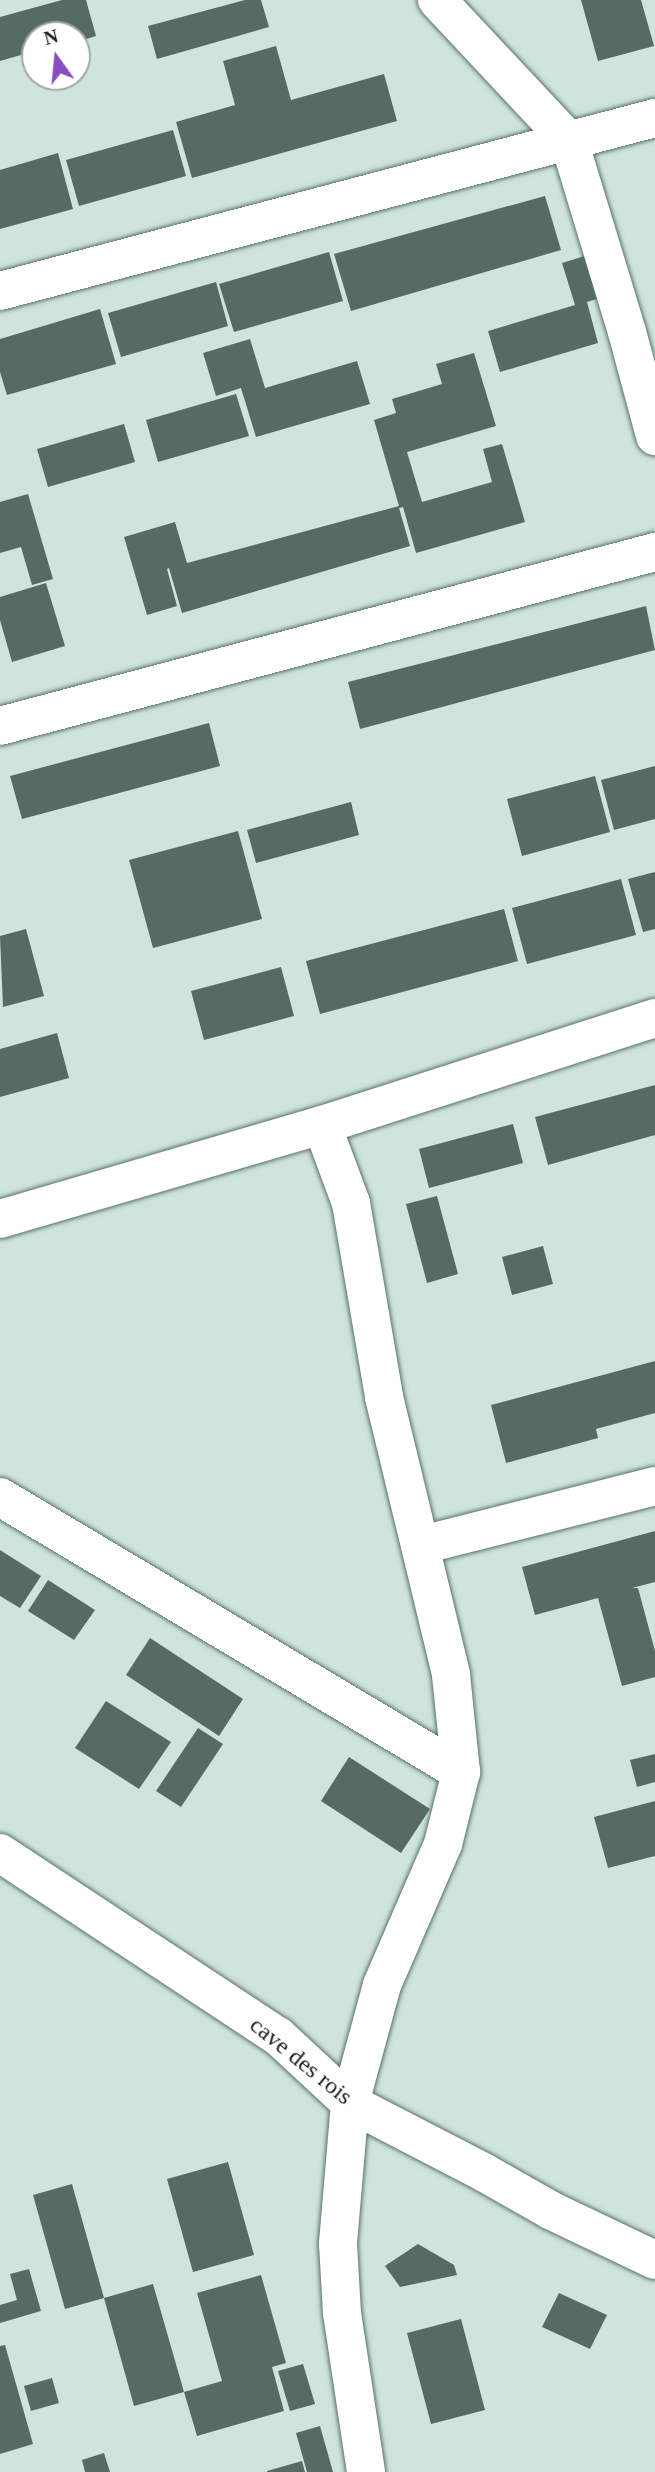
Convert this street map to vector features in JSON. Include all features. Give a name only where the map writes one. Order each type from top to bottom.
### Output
[{"type":"street","points":[[437,0],[569,141],[627,332],[655,436]]},
{"type":"street","points":[[0,290],[655,118]]},
{"type":"street","points":[[0,726],[655,552]]},
{"type":"street","points":[[0,1219],[322,1125],[655,1018]]},
{"type":"street","points":[[322,1125],[351,1203],[384,1397],[422,1545],[451,1675],[461,1772],[443,1844],[382,1985],[350,2103],[338,2244],[342,2314],[366,2472]]},
{"type":"street","points":[[422,1545],[655,1486]]},
{"type":"street","points":[[0,1497],[461,1772]]},
{"type":"street","name":"cave des rois","points":[[0,1853],[278,2036],[350,2103],[551,2210],[655,2260]]},
{"type":"building","points":[[62,0],[86,0],[96,36],[91,38],[91,21],[21,21],[21,55],[0,61],[0,17]]},
{"type":"building","points":[[245,0],[261,0],[269,27],[157,59],[148,26]]},
{"type":"building","points":[[581,0],[641,0],[654,46],[598,61]]},
{"type":"building","points":[[276,46],[291,100],[384,74],[397,121],[192,178],[176,122],[235,105],[223,61]]},
{"type":"building","points":[[173,130],[186,176],[79,206],[66,160]]},
{"type":"building","points":[[58,153],[73,209],[0,229],[0,170]]},
{"type":"building","points":[[545,196],[561,250],[351,311],[334,254]]},
{"type":"building","points":[[329,252],[343,301],[234,332],[219,284]]},
{"type":"building","points":[[588,255],[600,298],[587,302],[598,343],[500,372],[488,331],[575,305],[562,263]]},
{"type":"building","points":[[216,282],[228,326],[121,357],[108,313]]},
{"type":"building","points":[[100,309],[116,364],[7,395],[0,372],[0,339]]},
{"type":"building","points":[[250,339],[265,388],[357,361],[370,404],[256,437],[241,388],[216,396],[203,353]]},
{"type":"building","points":[[474,353],[496,426],[407,452],[422,502],[492,482],[483,449],[502,444],[525,522],[416,553],[403,507],[399,508],[410,546],[182,613],[169,568],[167,569],[177,606],[147,615],[124,537],[175,522],[187,563],[399,506],[374,420],[396,413],[392,399],[442,384],[436,364]]},
{"type":"building","points":[[236,394],[249,436],[158,462],[146,420]]},
{"type":"building","points":[[124,424],[135,462],[48,487],[37,449]]},
{"type":"building","points":[[28,494],[53,579],[32,585],[21,547],[0,553],[0,502]]},
{"type":"building","points":[[46,583],[65,646],[12,662],[0,620],[0,597]]},
{"type":"building","points":[[646,606],[655,650],[360,729],[348,682]]},
{"type":"building","points":[[209,723],[220,766],[22,819],[10,776]]},
{"type":"building","points":[[655,766],[655,819],[614,830],[601,780]]},
{"type":"building","points":[[595,776],[610,832],[522,856],[507,799]]},
{"type":"building","points":[[351,802],[359,835],[256,863],[247,830]]},
{"type":"building","points":[[238,831],[262,919],[153,948],[129,860]]},
{"type":"building","points":[[655,872],[655,929],[643,932],[628,879]]},
{"type":"building","points":[[621,879],[636,935],[527,964],[512,908]]},
{"type":"building","points":[[504,909],[518,961],[320,1014],[306,961]]},
{"type":"building","points":[[26,929],[44,996],[3,1007],[0,936]]},
{"type":"building","points":[[281,967],[294,1016],[204,1040],[191,991]]},
{"type":"building","points":[[57,1033],[69,1078],[0,1097],[0,1049]]},
{"type":"building","points":[[655,1085],[655,1135],[548,1165],[535,1117]]},
{"type":"building","points":[[513,1124],[523,1163],[429,1188],[419,1149]]},
{"type":"building","points":[[437,1196],[458,1274],[427,1283],[406,1204]]},
{"type":"building","points":[[543,1246],[553,1284],[512,1295],[502,1257]]},
{"type":"building","points":[[655,1361],[655,1413],[596,1429],[598,1438],[506,1463],[491,1405]]},
{"type":"building","points":[[655,1531],[655,1582],[632,1588],[638,1588],[655,1651],[655,1677],[622,1686],[598,1598],[535,1615],[522,1567]]},
{"type":"building","points":[[0,1550],[41,1576],[20,1608],[0,1596]]},
{"type":"building","points":[[48,1580],[95,1610],[74,1640],[28,1611]]},
{"type":"building","points":[[150,1638],[243,1699],[219,1736],[126,1675]]},
{"type":"building","points":[[106,1701],[171,1742],[139,1789],[75,1748]]},
{"type":"building","points":[[198,1728],[223,1744],[181,1807],[156,1791]]},
{"type":"building","points":[[655,1754],[655,1782],[637,1787],[630,1760]]},
{"type":"building","points":[[349,1757],[430,1809],[401,1853],[321,1801]]},
{"type":"building","points":[[655,1801],[655,1856],[608,1868],[594,1817]]},
{"type":"building","points":[[228,2162],[254,2255],[193,2272],[167,2179]]},
{"type":"building","points":[[72,2184],[104,2298],[65,2309],[33,2195]]},
{"type":"building","points":[[418,2244],[454,2265],[457,2275],[400,2287],[385,2266]]},
{"type":"building","points":[[29,2269],[41,2311],[0,2323],[0,2305],[17,2300],[10,2274]]},
{"type":"building","points":[[261,2275],[286,2363],[272,2367],[284,2411],[197,2436],[184,2392],[222,2381],[197,2293]]},
{"type":"building","points":[[153,2284],[184,2392],[134,2406],[104,2298]]},
{"type":"building","points":[[559,2293],[607,2315],[590,2349],[542,2327]]},
{"type":"building","points":[[461,2319],[485,2410],[431,2424],[407,2333]]},
{"type":"building","points":[[5,2345],[33,2444],[0,2454],[0,2346]]},
{"type":"building","points":[[303,2364],[315,2404],[290,2411],[278,2371]]},
{"type":"building","points":[[52,2378],[59,2403],[31,2411],[24,2386]]},
{"type":"building","points":[[320,2426],[333,2472],[307,2472],[296,2433]]},
{"type":"building","points":[[104,2453],[110,2472],[85,2472],[82,2460]]},
{"type":"building","points":[[302,2461],[305,2472],[267,2472],[267,2471]]}]
